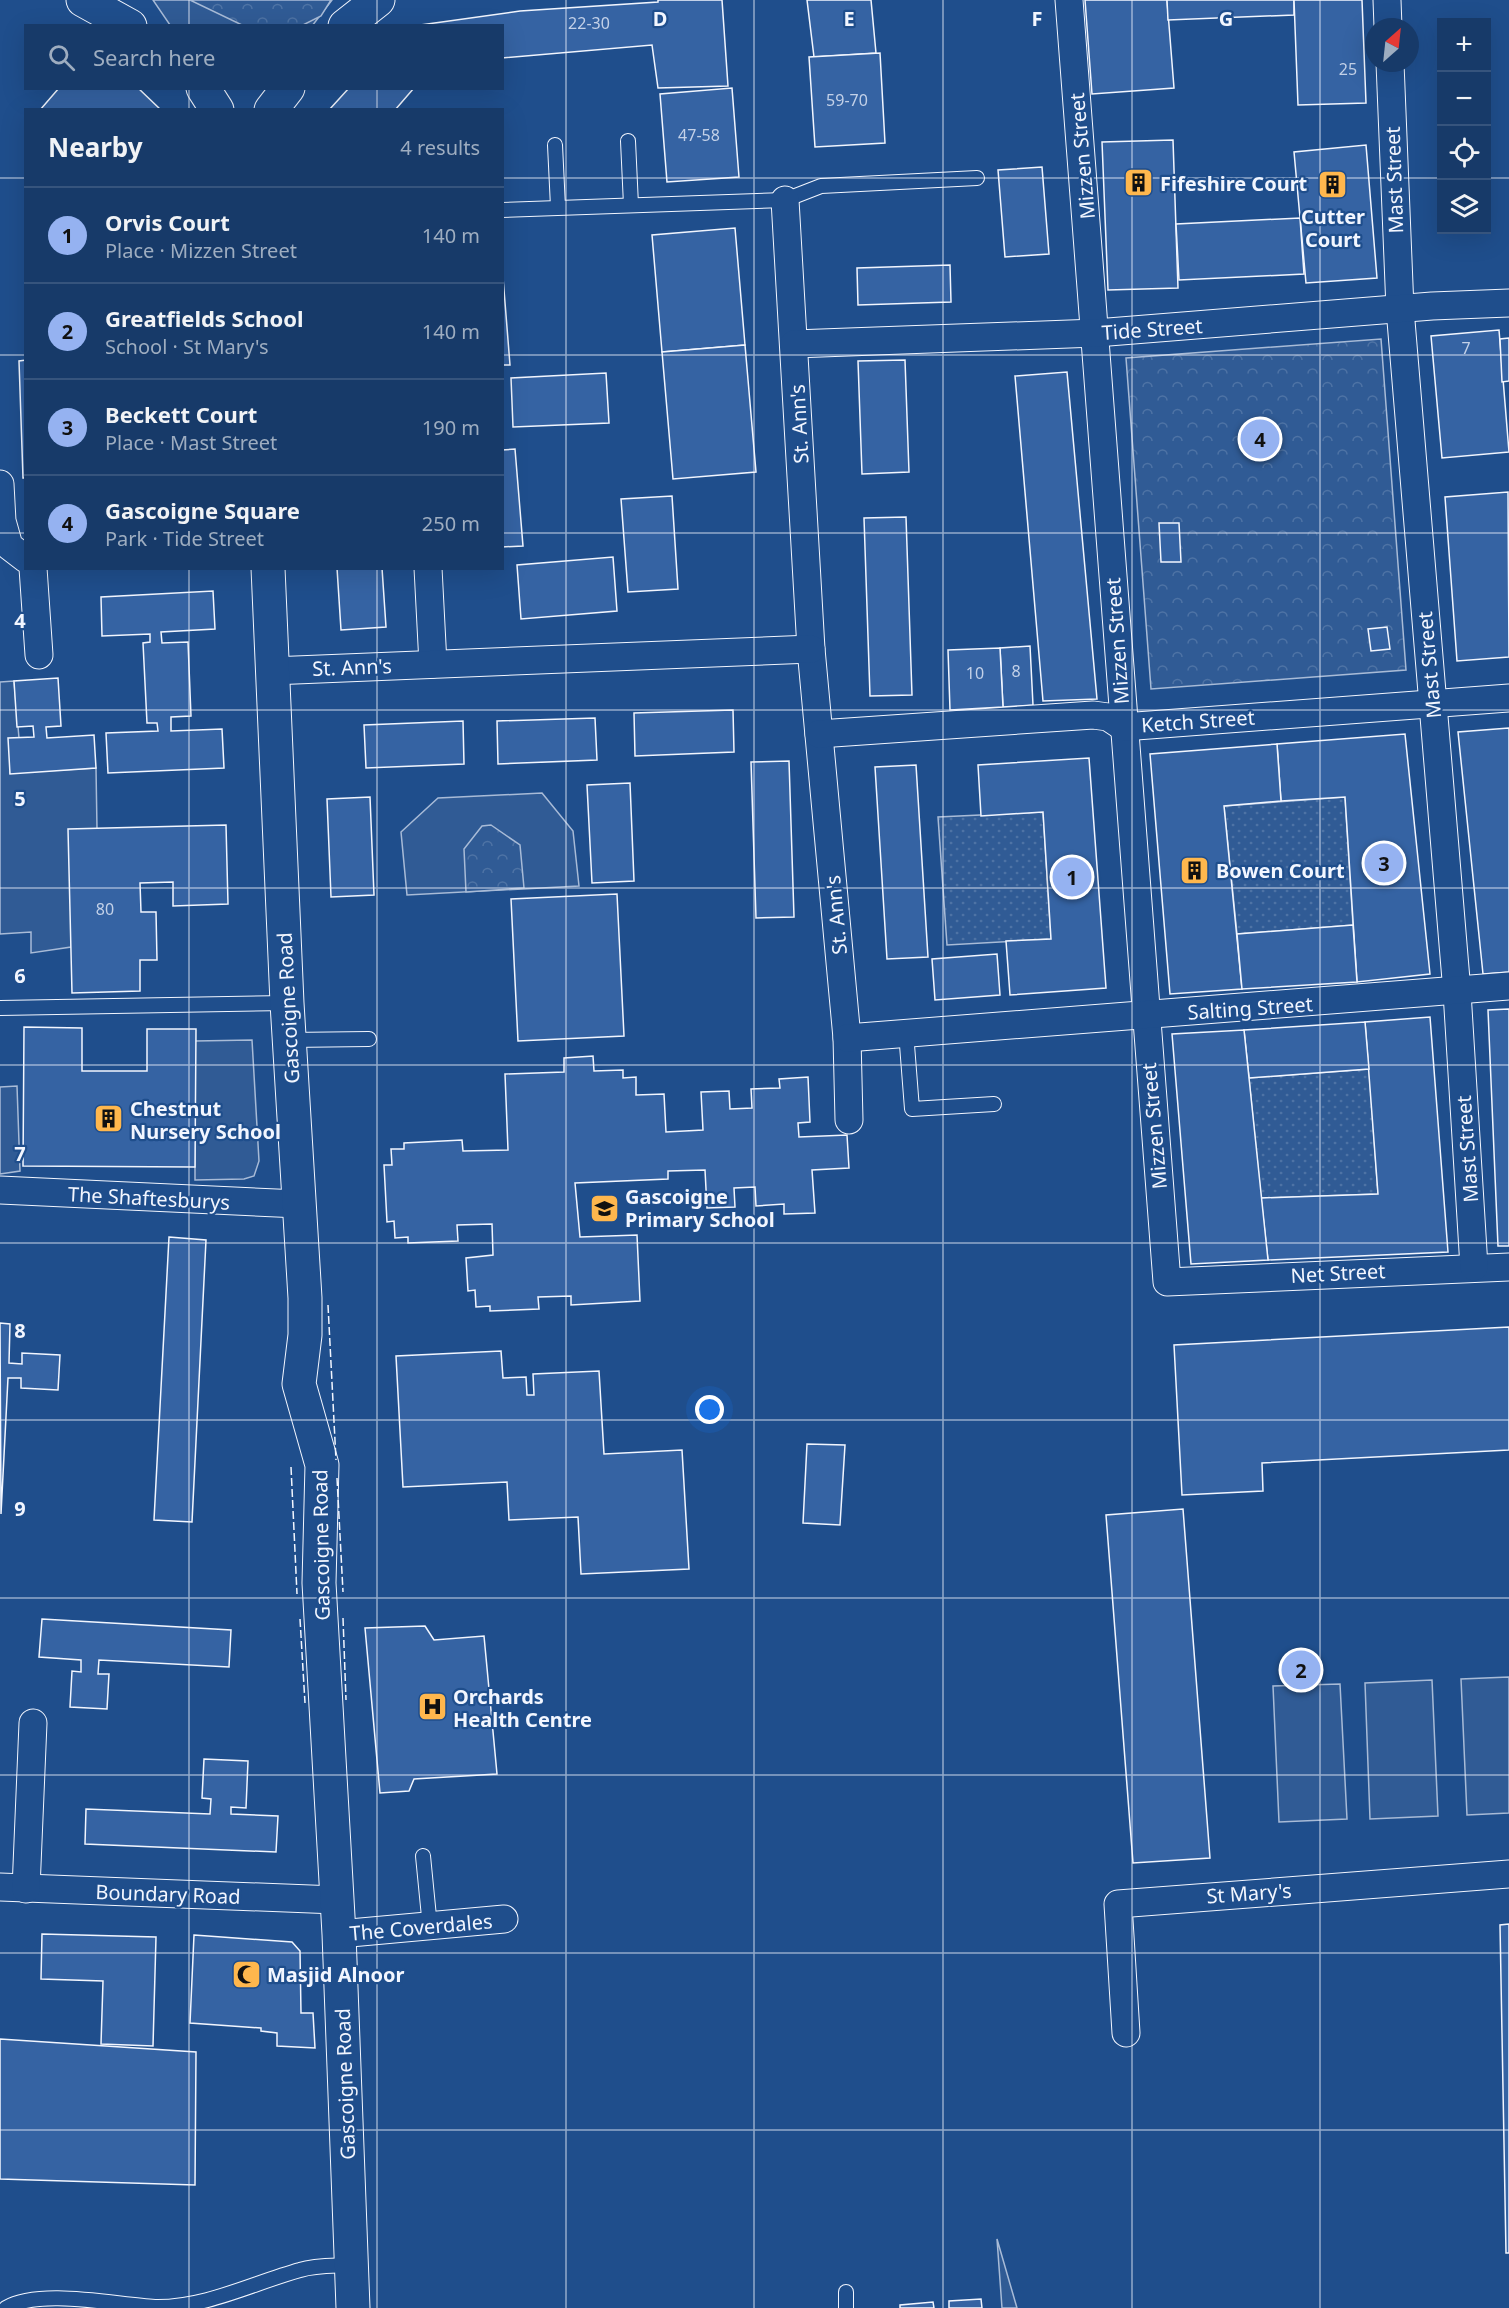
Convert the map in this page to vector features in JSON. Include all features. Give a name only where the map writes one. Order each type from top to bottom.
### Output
[{"type":"street","points":[[83,0],[126,24]]},
{"type":"street","points":[[125,0],[134,24]]},
{"type":"street","points":[[352,15],[378,0]]},
{"type":"street","name":"Mizzen Street","points":[[1070,0],[1167,1282]]},
{"type":"street","points":[[1387,0],[1388,18]]},
{"type":"street","name":"Mast Street","points":[[1390,72],[1400,309],[1457,992],[1474,1267]]},
{"type":"street","points":[[204,90],[215,108]]},
{"type":"street","points":[[273,108],[286,90]]},
{"type":"street","name":"St. Ann's","points":[[785,200],[811,649],[847,1038],[849,1120]]},
{"type":"street","name":"Tide Street","points":[[794,344],[1096,333],[1400,309],[1509,303]]},
{"type":"street","points":[[0,484],[2,521],[9,546],[24,557]]},
{"type":"street","points":[[33,570],[39,655]]},
{"type":"street","name":"Gascoigne Road","points":[[268,570],[287,1003],[306,1335],[299,1384],[322,1465],[318,1548],[339,1934],[353,2308]]},
{"type":"street","points":[[428,570],[433,664]]},
{"type":"street","name":"St. Ann's","points":[[271,670],[811,649]]},
{"type":"street","name":"Ketch Street","points":[[819,734],[1093,715],[1108,717],[1124,727],[1509,698]]},
{"type":"street","name":"Salting Street","points":[[906,1032],[1146,1016],[1509,986]]},
{"type":"street","points":[[847,1038],[906,1032]]},
{"type":"street","name":"The Shaftesburys","points":[[0,1191],[299,1204]]},
{"type":"street","name":"Net Street","points":[[1167,1282],[1509,1267]]},
{"type":"street","points":[[13,1888],[33,1723]]},
{"type":"street","name":"St Mary's","points":[[1126,2033],[1118,1904],[1509,1874]]},
{"type":"street","name":"Boundary Road","points":[[13,1888],[336,1900]]},
{"type":"street","name":"The Coverdales","points":[[339,1934],[504,1919]]},
{"type":"lane","points":[[628,141],[632,205]]},
{"type":"lane","points":[[555,145],[558,207]]},
{"type":"lane","points":[[504,210],[785,200],[821,186],[977,178]]},
{"type":"lane","points":[[0,1008],[287,1003]]},
{"type":"lane","points":[[906,1032],[912,1109],[994,1104]]},
{"type":"lane","points":[[289,1040],[369,1039]]},
{"type":"lane","points":[[423,1856],[430,1927]]},
{"type":"lane","points":[[6,2308],[16,2302],[56,2300],[112,2301],[156,2307],[197,2302],[303,2269],[350,2265]]},
{"type":"lane","points":[[846,2292],[846,2308]]},
{"type":"green space","points":[[153,0],[332,0],[314,24],[169,24]]},
{"type":"green space","points":[[190,0],[331,0],[321,16],[305,24],[240,24]]},
{"type":"green space","points":[[1381,339],[1406,670],[1151,689],[1126,358]]},
{"type":"green space","points":[[14,681],[19,738],[10,773],[96,768],[97,829],[71,947],[31,953],[31,932],[0,934],[0,682]]},
{"type":"green space","points":[[542,793],[573,831],[579,886],[407,895],[401,832],[438,798]]},
{"type":"green space","points":[[1345,797],[1353,925],[1237,934],[1224,806]]},
{"type":"green space","points":[[1043,812],[1051,939],[947,945],[938,817]]},
{"type":"green space","points":[[491,825],[520,845],[524,888],[466,892],[464,849],[482,826]]},
{"type":"green space","points":[[252,1040],[259,1161],[254,1176],[244,1179],[195,1180],[195,1041]]},
{"type":"green space","points":[[1369,1069],[1378,1194],[1261,1198],[1249,1078]]},
{"type":"green space","points":[[17,1086],[20,1171],[0,1174],[0,1087]]},
{"type":"green space","points":[[1509,1677],[1509,1813],[1467,1815],[1461,1679]]},
{"type":"green space","points":[[1432,1680],[1438,1816],[1370,1819],[1365,1683]]},
{"type":"green space","points":[[1340,1684],[1347,1819],[1279,1822],[1273,1686]]},
{"type":"green space","points":[[997,2239],[1017,2308],[1002,2308]]},
{"type":"building","points":[[658,0],[722,0],[728,86],[658,88],[652,45],[504,58],[504,24],[427,24],[520,11],[658,2]]},
{"type":"building","points":[[807,0],[871,0],[876,53],[814,57]]},
{"type":"building","points":[[1085,0],[1167,0],[1174,88],[1092,94]]},
{"type":"building","points":[[1167,0],[1294,0],[1294,15],[1168,20]]},
{"type":"building","points":[[1294,0],[1362,0],[1366,103],[1298,105]]},
{"type":"building","points":[[880,53],[885,143],[815,147],[809,57]]},
{"type":"building","points":[[732,88],[739,177],[667,182],[660,94]]},
{"type":"building","points":[[57,90],[140,90],[159,108],[42,108]]},
{"type":"building","points":[[347,90],[412,90],[397,108],[331,108]]},
{"type":"building","name":"Fifeshire Court","points":[[1173,140],[1178,288],[1108,290],[1102,142]]},
{"type":"building","name":"Cutter Court","points":[[1366,145],[1377,278],[1306,283],[1294,152]]},
{"type":"building","points":[[1042,167],[1049,254],[1005,257],[998,170]]},
{"type":"building","points":[[1300,218],[1304,274],[1179,280],[1176,224]]},
{"type":"building","points":[[735,228],[745,345],[662,352],[652,235]]},
{"type":"building","points":[[950,265],[951,302],[858,305],[857,268]]},
{"type":"building","points":[[504,290],[510,365],[504,365]]},
{"type":"building","points":[[1499,330],[1509,452],[1442,458],[1431,336]]},
{"type":"building","points":[[1509,338],[1509,381],[1502,382],[1500,339]]},
{"type":"building","points":[[745,345],[756,472],[673,479],[662,352]]},
{"type":"building","points":[[24,360],[24,478],[23,478],[19,361]]},
{"type":"building","points":[[905,360],[909,472],[862,474],[858,361]]},
{"type":"building","points":[[1067,372],[1097,699],[1043,701],[1015,376]]},
{"type":"building","points":[[606,373],[609,423],[513,427],[511,378]]},
{"type":"building","points":[[515,449],[523,546],[504,547],[504,450]]},
{"type":"building","points":[[1508,492],[1509,657],[1457,661],[1445,497]]},
{"type":"building","points":[[672,496],[678,589],[628,592],[621,499]]},
{"type":"building","points":[[906,517],[912,695],[870,696],[864,518]]},
{"type":"building","points":[[1159,523],[1179,523],[1181,562],[1161,562]]},
{"type":"building","points":[[613,557],[617,611],[521,619],[517,565]]},
{"type":"building","points":[[337,570],[382,570],[386,627],[341,630]]},
{"type":"building","points":[[213,591],[215,629],[161,632],[162,643],[188,642],[191,716],[171,717],[171,731],[222,729],[224,768],[108,773],[106,733],[158,731],[157,723],[147,723],[143,643],[150,642],[150,634],[102,636],[101,597]]},
{"type":"building","points":[[1387,627],[1390,649],[1371,651],[1368,629]]},
{"type":"building","points":[[1030,646],[1033,705],[1003,707],[1000,648]]},
{"type":"building","points":[[1000,648],[1003,707],[950,710],[948,650]]},
{"type":"building","points":[[58,678],[61,726],[46,727],[47,738],[94,735],[96,768],[10,774],[8,738],[34,737],[33,726],[17,727],[14,681]]},
{"type":"building","points":[[733,710],[734,752],[635,756],[634,713]]},
{"type":"building","points":[[595,718],[597,760],[498,764],[497,721]]},
{"type":"building","points":[[463,721],[464,764],[366,768],[364,725]]},
{"type":"building","points":[[1509,728],[1509,972],[1483,974],[1458,732]]},
{"type":"building","points":[[1405,734],[1430,974],[1357,982],[1345,797],[1281,801],[1277,744]]},
{"type":"building","name":"Bowen Court","points":[[1277,744],[1281,801],[1224,806],[1242,989],[1170,994],[1150,754]]},
{"type":"building","points":[[1089,758],[1106,988],[1010,995],[1006,941],[1051,939],[1043,812],[981,816],[978,765]]},
{"type":"building","points":[[789,761],[794,917],[756,918],[751,762]]},
{"type":"building","points":[[916,765],[928,957],[887,959],[875,767]]},
{"type":"building","points":[[630,783],[634,881],[592,883],[587,785]]},
{"type":"building","points":[[370,797],[374,895],[331,897],[327,799]]},
{"type":"building","points":[[226,825],[228,904],[173,906],[173,882],[140,883],[141,912],[156,912],[157,960],[140,960],[140,991],[72,993],[68,829]]},
{"type":"building","points":[[617,894],[624,1036],[518,1041],[511,899]]},
{"type":"building","points":[[1353,925],[1357,982],[1242,989],[1237,934]]},
{"type":"building","points":[[997,954],[1000,995],[935,1000],[932,959]]},
{"type":"building","points":[[1509,1009],[1509,1246],[1498,1246],[1488,1010]]},
{"type":"building","points":[[1430,1017],[1448,1252],[1268,1260],[1261,1198],[1378,1194],[1365,1022]]},
{"type":"building","points":[[1365,1022],[1369,1069],[1249,1078],[1244,1030]]},
{"type":"building","name":"Chestnut Nursery School","points":[[24,1027],[82,1028],[82,1071],[147,1071],[147,1029],[196,1029],[195,1167],[23,1166]]},
{"type":"building","points":[[1244,1030],[1268,1260],[1191,1264],[1172,1034]]},
{"type":"building","points":[[593,1056],[594,1071],[623,1070],[623,1078],[636,1077],[636,1095],[664,1094],[666,1132],[703,1130],[701,1092],[729,1091],[730,1109],[752,1108],[751,1089],[780,1088],[779,1079],[808,1077],[810,1122],[798,1123],[799,1137],[847,1135],[849,1168],[812,1170],[815,1213],[784,1214],[784,1204],[756,1206],[755,1187],[734,1188],[735,1207],[707,1208],[705,1170],[668,1171],[668,1179],[575,1183],[580,1237],[637,1235],[640,1301],[571,1305],[571,1296],[538,1297],[539,1309],[490,1311],[490,1306],[476,1307],[475,1290],[468,1291],[466,1258],[493,1255],[492,1224],[457,1225],[458,1241],[408,1243],[408,1237],[395,1238],[394,1221],[387,1222],[384,1165],[392,1165],[391,1149],[404,1149],[404,1143],[462,1140],[463,1151],[508,1150],[505,1074],[564,1072],[564,1058]]},
{"type":"building","points":[[169,1237],[206,1240],[192,1522],[154,1520]]},
{"type":"building","points":[[0,1323],[10,1324],[9,1363],[22,1364],[22,1353],[60,1355],[58,1390],[21,1388],[21,1378],[8,1378],[1,1514]]},
{"type":"building","points":[[1509,1327],[1509,1450],[1262,1463],[1263,1491],[1182,1495],[1174,1345]]},
{"type":"building","points":[[501,1351],[503,1378],[526,1377],[527,1395],[534,1395],[533,1374],[599,1371],[604,1454],[682,1450],[689,1569],[581,1574],[578,1517],[509,1520],[507,1482],[403,1487],[396,1356]]},
{"type":"building","points":[[807,1444],[845,1445],[840,1525],[803,1523]]},
{"type":"building","points":[[1183,1509],[1210,1858],[1133,1863],[1106,1515]]},
{"type":"building","points":[[42,1619],[231,1630],[229,1667],[99,1660],[98,1674],[109,1674],[107,1709],[70,1707],[72,1671],[81,1672],[81,1660],[39,1657]]},
{"type":"building","name":"Orchards Health Centre","points":[[425,1626],[434,1640],[484,1636],[497,1774],[414,1779],[409,1791],[380,1793],[365,1628]]},
{"type":"building","points":[[204,1759],[248,1761],[246,1808],[231,1807],[231,1814],[278,1816],[276,1852],[85,1844],[86,1809],[210,1814],[211,1799],[202,1798]]},
{"type":"building","points":[[1509,1924],[1509,2253],[1506,2253],[1500,1925]]},
{"type":"building","points":[[42,1934],[156,1937],[153,2046],[101,2044],[103,1981],[41,1979]]},
{"type":"building","name":"Masjid Alnoor","points":[[194,1935],[292,1942],[300,1951],[301,2013],[313,2013],[315,2048],[277,2046],[277,2033],[261,2031],[261,2028],[190,2023]]},
{"type":"building","points":[[0,2039],[196,2052],[195,2185],[0,2179]]},
{"type":"building","points":[[981,2299],[982,2308],[949,2308],[949,2301]]},
{"type":"building","points":[[933,2302],[934,2308],[900,2308],[900,2305]]},
{"type":"fence","points":[[328,1305],[336,1460]]},
{"type":"fence","points":[[291,1467],[297,1594]]},
{"type":"fence","points":[[337,1478],[343,1592]]},
{"type":"fence","points":[[343,1618],[346,1700]]},
{"type":"fence","points":[[300,1619],[305,1703]]},
{"type":"place","name":"Fifeshire Court","points":[[1139,183]]},
{"type":"place","name":"Cutter Court","points":[[1333,185]]},
{"type":"place","name":"Gascoigne Square","points":[[1260,439]]},
{"type":"place","name":"Beckett Court","points":[[1384,863]]},
{"type":"place","name":"Bowen Court","points":[[1195,870]]},
{"type":"place","name":"Orvis Court","points":[[1072,877]]},
{"type":"place","name":"Chestnut Nursery School","points":[[109,1119]]},
{"type":"place","name":"Gascoigne Primary School","points":[[604,1208]]},
{"type":"place","name":"Greatfields School","points":[[1301,1670]]},
{"type":"place","name":"Orchards Health Centre","points":[[432,1707]]},
{"type":"place","name":"Masjid Alnoor","points":[[246,1974]]}]
